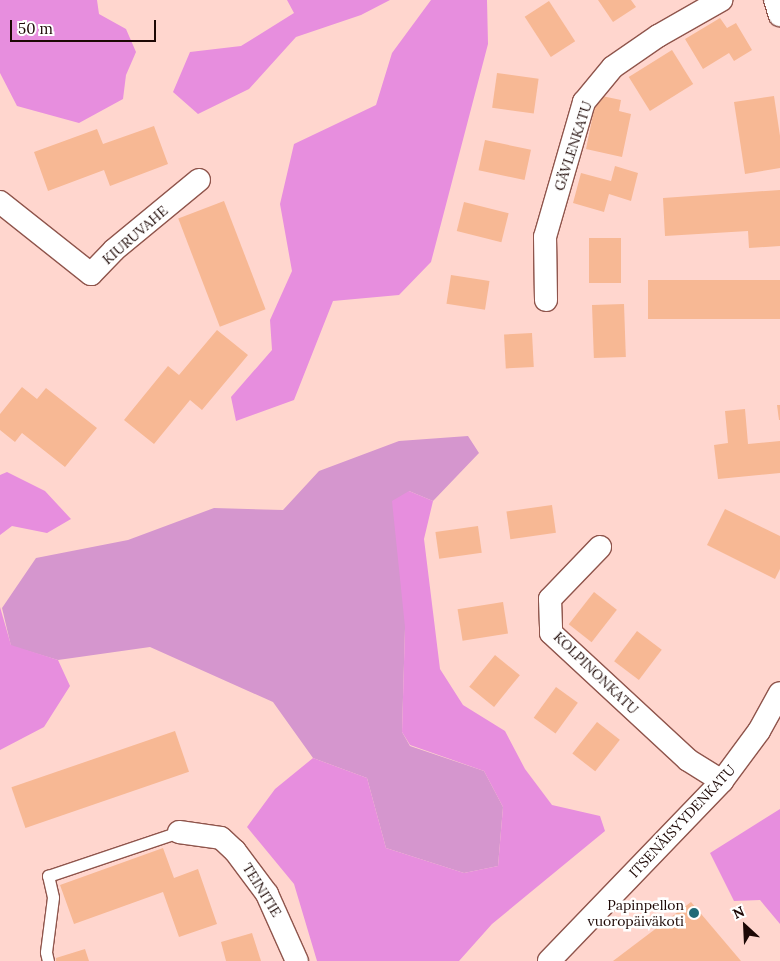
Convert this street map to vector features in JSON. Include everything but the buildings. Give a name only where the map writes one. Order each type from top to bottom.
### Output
[{"type":"street","name":"GÄVLENKATU","points":[[546,300],[545,238],[584,102],[613,67],[658,36],[721,0]]},
{"type":"street","points":[[775,0],[780,15]]},
{"type":"street","name":"KIURUVAHE","points":[[0,202],[91,274],[114,250],[199,180]]},
{"type":"street","name":"KOLPINONKATU","points":[[600,547],[550,600],[551,633],[688,760],[722,781]]},
{"type":"street","name":"ITSENÄISYYDENKATU","points":[[549,961],[722,781],[759,731],[780,693]]},
{"type":"street","name":"TEINITIE","points":[[179,832],[221,838],[235,850],[267,894],[297,961]]},
{"type":"lane","points":[[48,961],[46,952],[53,898],[48,876],[179,832]]},
{"type":"shaded area","points":[[0,0],[97,0],[99,14],[126,29],[136,52],[126,75],[123,99],[79,123],[17,106],[0,73]]},
{"type":"shaded area","points":[[287,0],[390,0],[361,15],[296,37],[249,89],[198,114],[173,92],[190,52],[241,46],[294,13]]},
{"type":"shaded area","points":[[431,0],[487,0],[488,44],[431,262],[399,295],[333,301],[294,400],[236,421],[231,397],[272,350],[270,320],[292,271],[280,204],[294,144],[376,105],[392,53]]},
{"type":"shaded area","points":[[468,436],[479,453],[433,501],[409,491],[402,732],[410,746],[484,771],[503,807],[498,866],[464,873],[386,848],[367,778],[313,758],[273,702],[150,647],[58,660],[11,646],[2,608],[36,558],[128,540],[214,508],[283,510],[319,471],[399,441]]},
{"type":"shaded area","points":[[7,472],[45,491],[71,519],[47,533],[12,526],[0,535],[0,475]]},
{"type":"shaded area","points":[[409,491],[433,501],[424,539],[440,669],[463,705],[505,731],[525,769],[552,805],[600,816],[605,831],[492,924],[459,961],[317,961],[294,884],[247,827],[275,789],[313,758],[367,778],[386,848],[464,873],[498,866],[503,807],[484,771],[410,745],[402,732],[405,627],[392,501]]},
{"type":"shaded area","points":[[0,607],[11,645],[58,660],[70,686],[44,727],[0,750]]},
{"type":"shaded area","points":[[780,809],[780,924],[760,900],[734,901],[710,853]]},
{"type":"place","name":"Papinpellon vuoropäiväkoti","points":[[694,913]]}]
